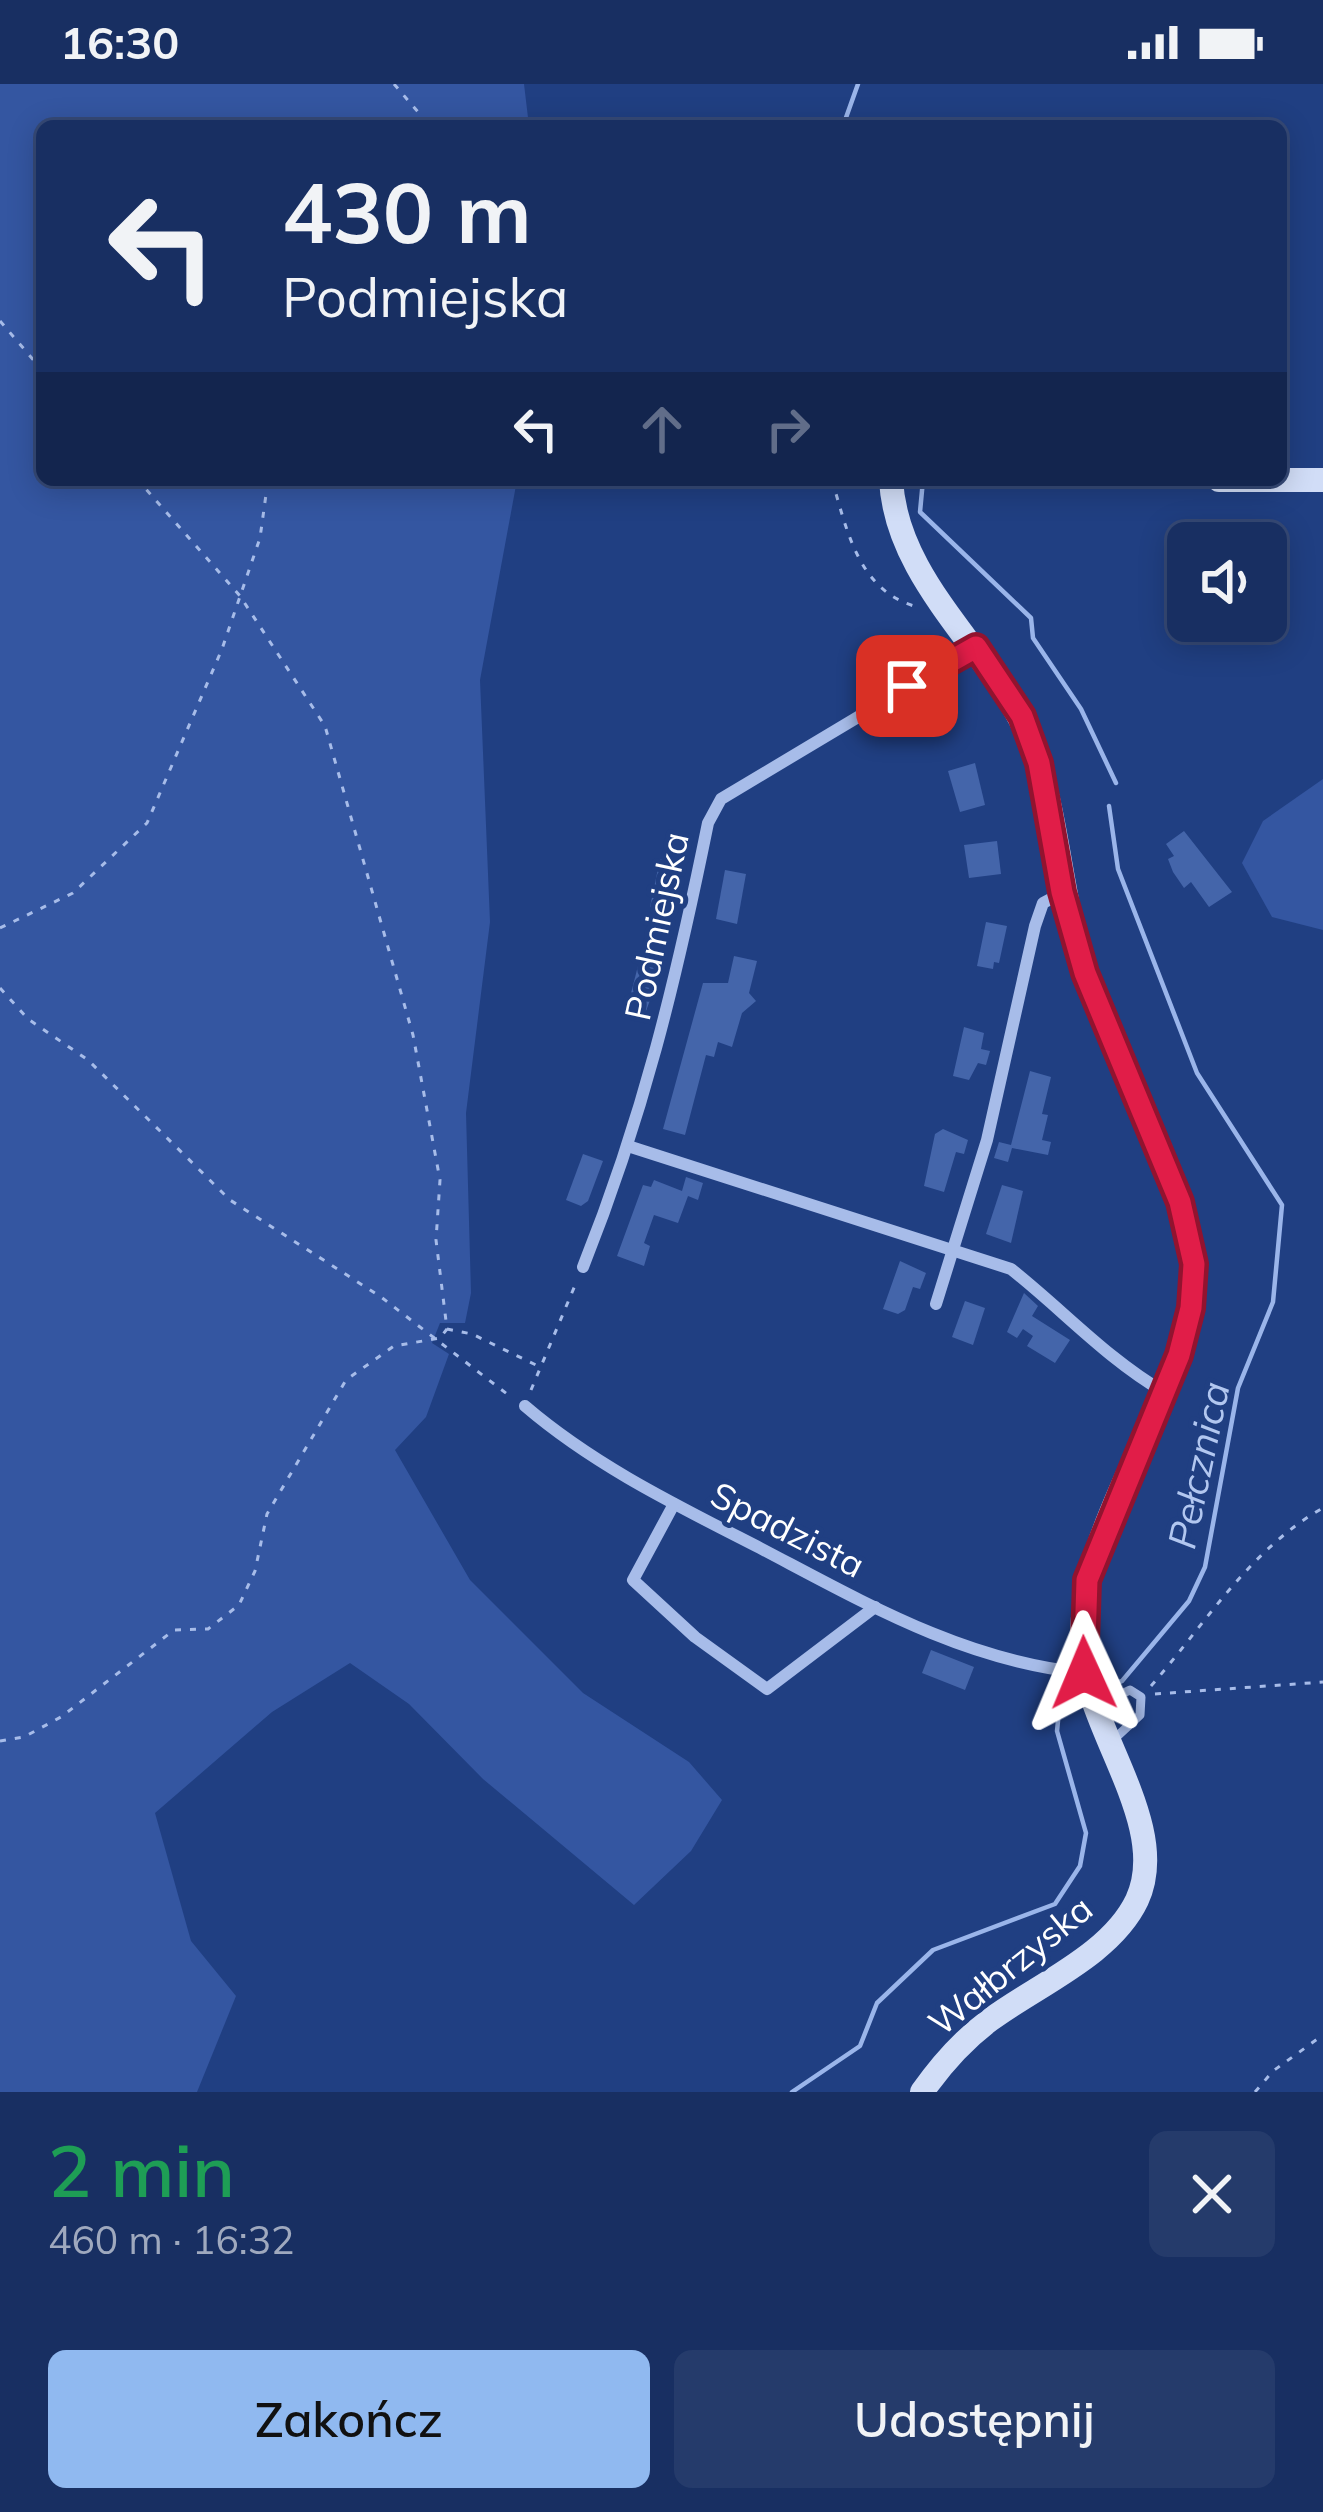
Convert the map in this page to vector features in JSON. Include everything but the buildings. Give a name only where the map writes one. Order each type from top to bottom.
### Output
[{"type":"main road","points":[[1287,480],[1323,480]]},
{"type":"main road","name":"Wałbrzyska","points":[[892,486],[898,524],[939,600],[1022,716],[1039,763],[1062,892],[1085,973],[1190,1236],[1191,1308],[1165,1393],[1087,1580],[1089,1691],[1143,1836],[1139,1896],[1114,1932],[987,2022],[951,2054],[922,2092]]},
{"type":"street","name":"Podmiejska","points":[[583,1267],[631,1147],[668,1018],[709,824],[721,799],[976,647]]},
{"type":"street","points":[[936,1304],[987,1140],[1035,926],[1043,903],[1062,892]]},
{"type":"street","points":[[631,1147],[1011,1269],[1062,1309],[1113,1362],[1165,1393]]},
{"type":"street","name":"Spadzista","points":[[525,1406],[601,1464],[875,1607],[947,1643],[1089,1691]]},
{"type":"street","name":"Spadzista","points":[[674,1504],[633,1580],[695,1636],[766,1689],[875,1607]]},
{"type":"lane","points":[[1089,1691],[1130,1690],[1142,1697],[1140,1715],[1108,1745]]},
{"type":"path","points":[[394,84],[425,120]]},
{"type":"path","points":[[0,321],[36,363]]},
{"type":"path","points":[[0,1741],[24,1737],[61,1717],[174,1630],[208,1629],[239,1606],[255,1571],[266,1514],[346,1380],[394,1346],[440,1338],[447,1329],[436,1240],[440,1180],[412,1035],[325,726],[240,596],[143,486]]},
{"type":"path","points":[[0,928],[73,893],[147,823],[240,596],[260,538],[267,486]]},
{"type":"path","points":[[834,486],[854,553],[871,578],[912,607],[939,600]]},
{"type":"path","points":[[0,988],[28,1019],[88,1060],[230,1200],[440,1338],[490,1384],[525,1406],[583,1267]]},
{"type":"path","points":[[447,1329],[472,1334],[539,1366]]},
{"type":"path","points":[[1142,1697],[1246,1569],[1286,1528],[1323,1508]]},
{"type":"path","points":[[1142,1697],[1166,1690],[1244,1691],[1323,1682]]},
{"type":"path","points":[[1255,2092],[1273,2071],[1323,2035]]},
{"type":"shaded area","points":[[0,84],[524,84],[528,120],[36,120],[36,486],[516,486],[480,680],[490,922],[466,1113],[471,1293],[465,1323],[440,1323],[432,1343],[449,1354],[426,1417],[395,1450],[470,1580],[583,1693],[689,1762],[722,1800],[691,1851],[634,1905],[483,1779],[409,1704],[350,1663],[272,1712],[155,1813],[191,1941],[236,1996],[197,2092],[0,2092]]},
{"type":"shaded area","points":[[1323,779],[1323,930],[1272,917],[1242,863],[1263,821]]},
{"type":"waterway","name":"Pełcznica","points":[[845,120],[858,84]]},
{"type":"waterway","name":"Pełcznica","points":[[922,486],[920,512],[1031,618],[1033,638],[1081,709],[1116,783]]},
{"type":"waterway","name":"Pełcznica","points":[[1100,1688],[1122,1681],[1189,1601],[1205,1567],[1238,1388],[1273,1302],[1282,1205],[1197,1073],[1118,869],[1109,806]]},
{"type":"waterway","name":"Pełcznica","points":[[792,2092],[860,2046],[877,2003],[933,1950],[1055,1904],[1080,1866],[1086,1833],[1057,1731],[1060,1701],[1083,1694]]},
{"type":"route","points":[[907,686],[976,647],[1022,716],[1039,763],[1062,892],[1085,973],[1190,1236],[1194,1290],[1179,1355],[1087,1580],[1084,1673]]}]
